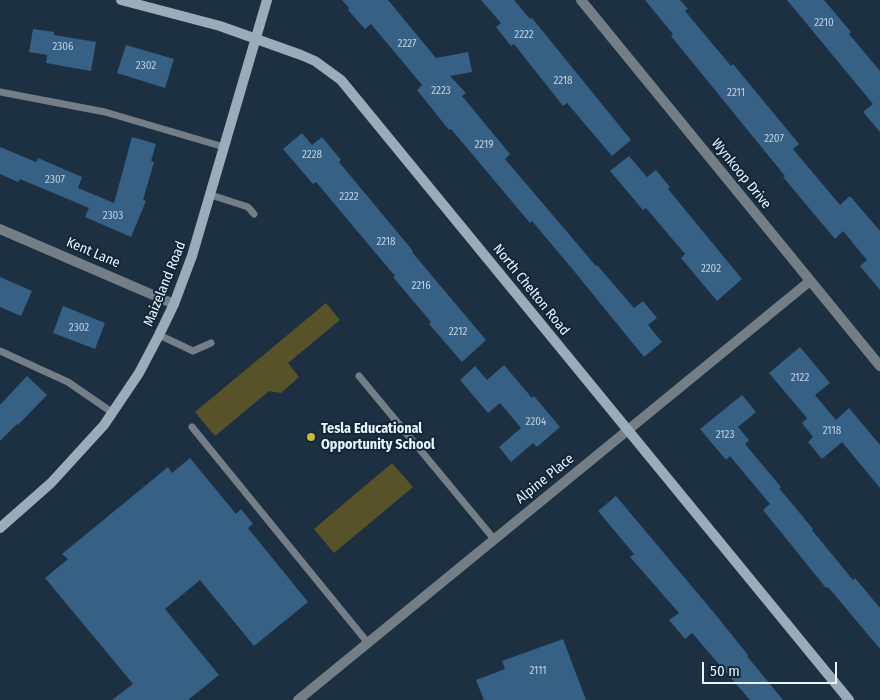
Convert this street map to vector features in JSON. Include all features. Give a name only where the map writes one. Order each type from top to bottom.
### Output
[{"type":"main road","name":"North Chelton Road","points":[[121,0],[220,26],[315,60],[341,80],[849,700]]},
{"type":"main road","name":"Maizeland Road","points":[[0,528],[51,484],[113,413],[139,373],[159,335],[174,304],[192,256],[267,0]]},
{"type":"street","name":"Wynkoop Drive","points":[[581,0],[880,366]]},
{"type":"street","name":"Kent Lane","points":[[0,229],[174,304]]},
{"type":"street","name":"Alpine Place","points":[[298,700],[810,281]]},
{"type":"lane","points":[[0,92],[105,112],[224,147]]},
{"type":"lane","points":[[211,195],[248,207],[254,214]]},
{"type":"lane","points":[[159,335],[193,351],[211,343]]},
{"type":"lane","points":[[0,351],[68,382],[113,413]]},
{"type":"lane","points":[[359,376],[494,539]]},
{"type":"lane","points":[[192,427],[368,643]]},
{"type":"shaded area","points":[[326,303],[340,320],[288,363],[299,377],[281,393],[269,391],[215,436],[195,412]]},
{"type":"shaded area","points":[[392,463],[413,487],[334,553],[314,529]]},
{"type":"building","points":[[342,0],[388,0],[436,58],[468,52],[472,72],[450,76],[466,93],[462,96],[510,154],[505,159],[596,266],[634,308],[643,301],[657,318],[648,325],[662,342],[644,357],[532,221],[530,223],[451,129],[449,130],[417,90],[422,85],[371,24],[365,29],[348,10],[349,8]]},
{"type":"building","points":[[481,0],[514,0],[530,19],[532,18],[631,140],[612,156],[567,103],[563,106],[514,44],[511,46],[496,27],[501,23]]},
{"type":"building","points":[[645,0],[680,0],[688,9],[685,11],[731,66],[733,64],[799,144],[793,149],[840,205],[850,196],[880,231],[880,290],[860,266],[867,260],[843,231],[835,239],[783,177],[785,176],[671,36],[673,34]]},
{"type":"building","points":[[787,0],[824,0],[880,71],[880,132],[863,112],[873,104]]},
{"type":"building","points":[[33,29],[54,32],[54,35],[96,42],[91,71],[46,63],[47,55],[29,52]]},
{"type":"building","points":[[126,45],[174,59],[165,88],[117,73]]},
{"type":"building","points":[[302,133],[312,145],[322,137],[341,160],[339,162],[486,340],[462,362],[429,324],[431,322],[393,277],[395,276],[316,182],[313,184],[283,149]]},
{"type":"building","points":[[132,137],[156,144],[151,161],[154,162],[143,200],[146,201],[131,237],[85,217],[89,208],[20,179],[18,182],[0,174],[0,147],[36,162],[38,158],[82,177],[78,188],[114,203]]},
{"type":"building","points":[[629,156],[647,177],[656,170],[670,187],[668,189],[742,279],[717,301],[681,258],[685,254],[646,208],[643,210],[610,171]]},
{"type":"building","points":[[0,277],[32,291],[21,316],[0,307]]},
{"type":"building","points":[[63,306],[105,323],[95,349],[53,333]]},
{"type":"building","points":[[800,347],[830,383],[815,395],[836,420],[849,408],[880,445],[880,488],[842,442],[822,459],[808,442],[813,437],[802,423],[807,418],[769,373]]},
{"type":"building","points":[[504,365],[560,427],[537,447],[533,443],[511,462],[499,447],[521,428],[500,403],[488,413],[460,380],[475,366],[487,380]]},
{"type":"building","points":[[27,376],[47,395],[0,441],[0,405]]},
{"type":"building","points":[[742,395],[756,412],[738,427],[749,440],[745,444],[853,580],[855,578],[880,608],[880,649],[828,587],[826,588],[763,510],[770,504],[730,456],[726,460],[700,429]]},
{"type":"building","points":[[190,458],[236,514],[241,509],[253,524],[248,528],[308,602],[254,646],[200,580],[165,609],[219,675],[188,700],[112,700],[133,684],[45,578],[68,559],[62,554],[168,467],[172,473]]},
{"type":"building","points":[[616,496],[715,614],[783,700],[750,700],[692,633],[685,639],[669,620],[679,613],[630,557],[634,554],[598,511]]},
{"type":"building","points":[[563,639],[586,700],[484,700],[476,680],[505,669],[502,661]]},
{"type":"place","name":"Tesla Educational Opportunity School","points":[[311,437]]}]
